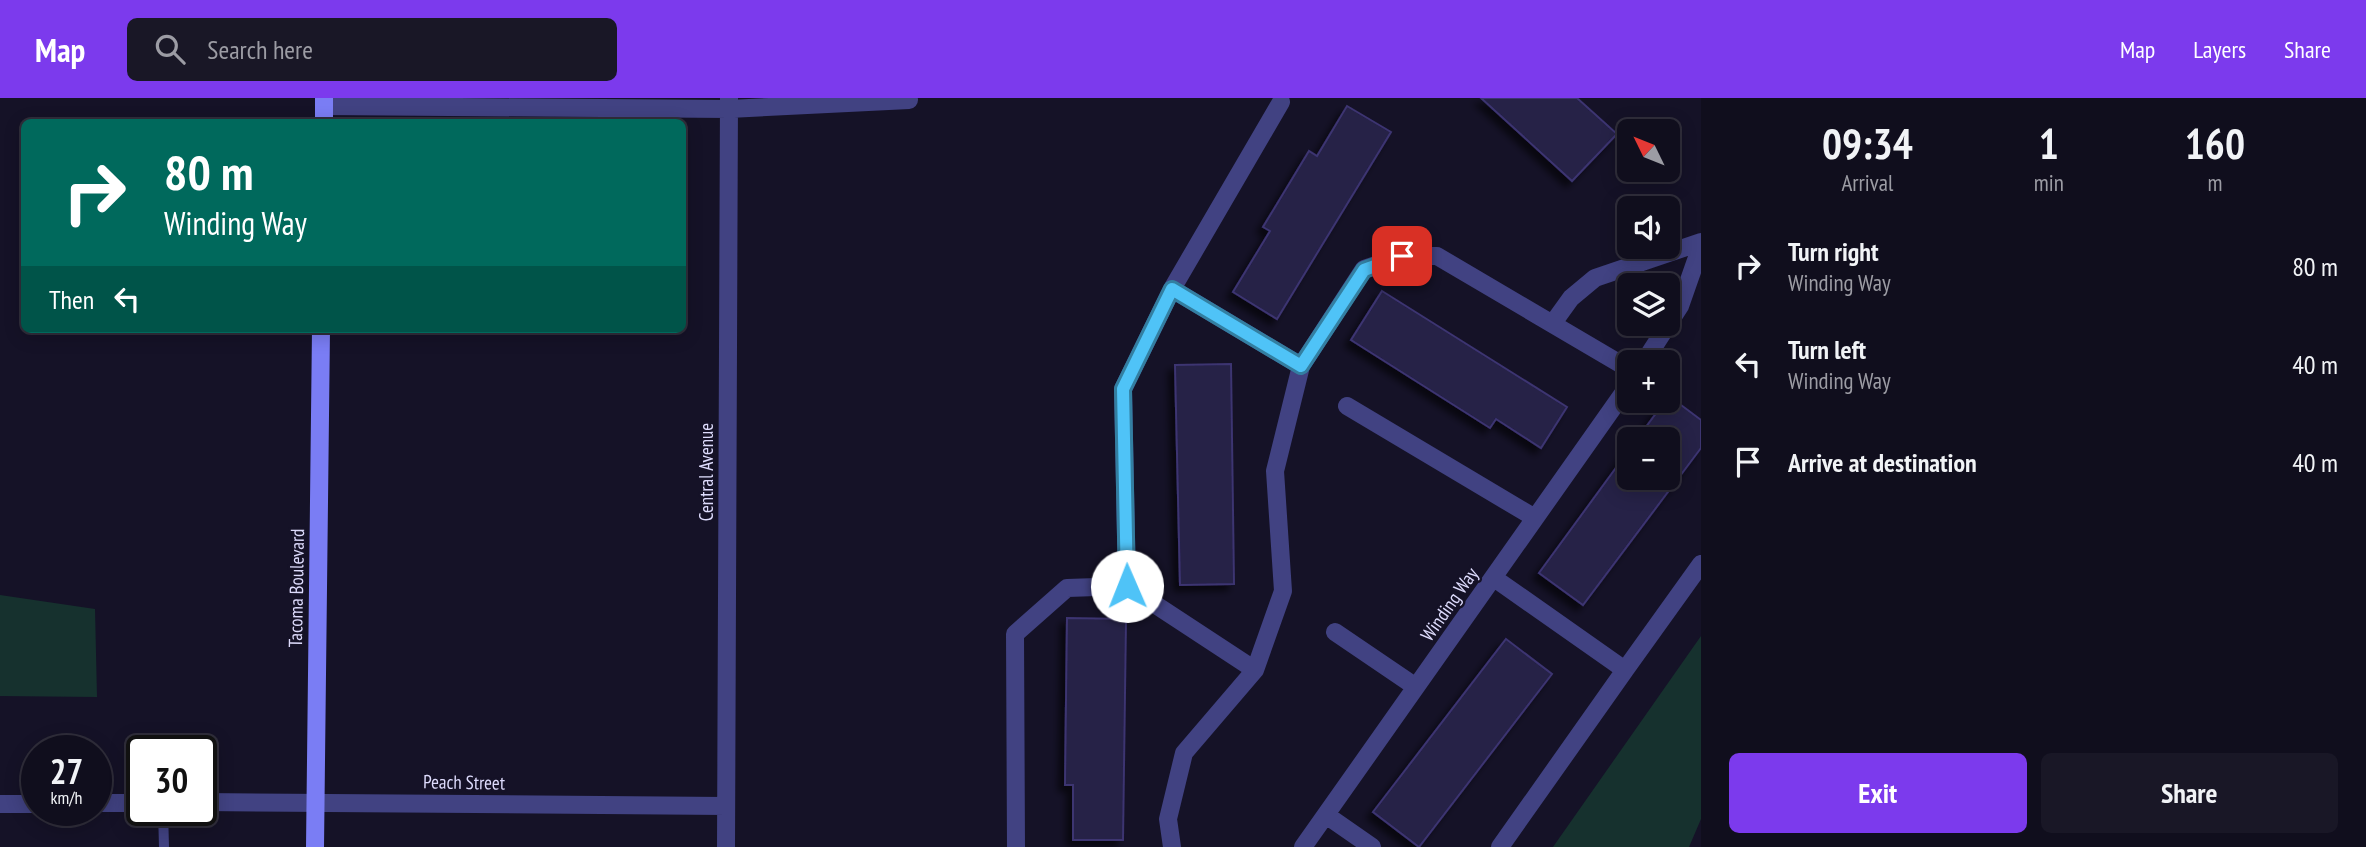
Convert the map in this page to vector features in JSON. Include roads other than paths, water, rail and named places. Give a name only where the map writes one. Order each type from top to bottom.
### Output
[{"type":"street","points":[[324,109],[909,100]]},
{"type":"street","points":[[1127,586],[1123,389],[1172,289],[1281,102]]},
{"type":"street","name":"Central Avenue","points":[[726,847],[729,104]]},
{"type":"street","points":[[1553,323],[1571,298],[1595,278],[1701,244]]},
{"type":"street","points":[[1652,350],[1680,306],[1701,244]]},
{"type":"street","points":[[1172,847],[1168,819],[1184,753],[1255,670],[1283,591],[1275,471],[1301,366],[1364,270],[1402,256],[1437,256],[1617,362]]},
{"type":"street","points":[[1172,289],[1301,366]]},
{"type":"street","name":"Tacoma Boulevard","points":[[315,847],[321,333]]},
{"type":"street","name":"Winding Way","points":[[1303,847],[1617,402]]},
{"type":"street","points":[[1347,406],[1535,518]]},
{"type":"street","points":[[1500,847],[1701,564]]},
{"type":"street","points":[[1494,578],[1625,670]]},
{"type":"street","points":[[1016,847],[1015,634],[1067,588],[1127,586],[1255,670]]},
{"type":"street","points":[[1335,632],[1416,688]]},
{"type":"street","name":"Peach Street","points":[[217,802],[726,806]]},
{"type":"street","points":[[0,804],[21,804]]},
{"type":"street","points":[[1326,815],[1372,847]]},
{"type":"lane","points":[[163,826],[164,847]]}]
